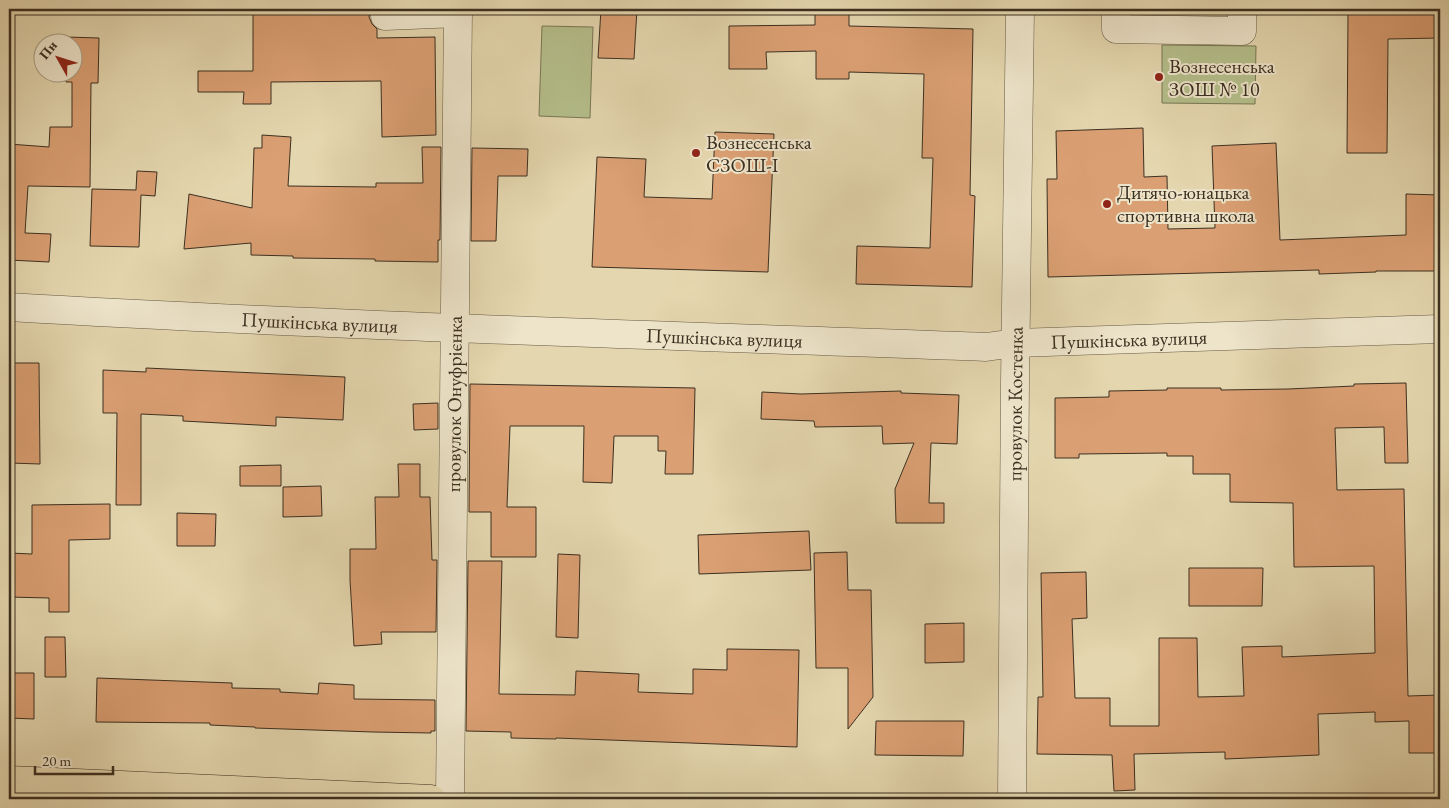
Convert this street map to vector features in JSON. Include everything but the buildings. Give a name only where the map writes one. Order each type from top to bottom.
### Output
[{"type":"main road","points":[[9,780],[431,799]]},
{"type":"street","name":"провулок Костенка","points":[[1012,799],[1015,343],[1020,9]]},
{"type":"street","points":[[1116,9],[1116,29],[1242,31],[1242,9]]},
{"type":"street","points":[[385,16],[458,11]]},
{"type":"street","name":"провулок Онуфрієнка","points":[[450,799],[458,11]]},
{"type":"street","name":"Пушкінська вулиця","points":[[9,307],[228,320],[986,348],[1015,343],[1440,329]]},
{"type":"green space","points":[[542,26],[593,27],[590,118],[539,116]]},
{"type":"green space","points":[[1162,45],[1256,46],[1255,104],[1162,103]]},
{"type":"place","name":"Вознесенська ЗОШ № 10","points":[[1159,77]]},
{"type":"place","name":"Вознесенська СЗОШ-І","points":[[696,153]]},
{"type":"place","name":"Дитячо-юнацька спортивна школа","points":[[1107,204]]}]
